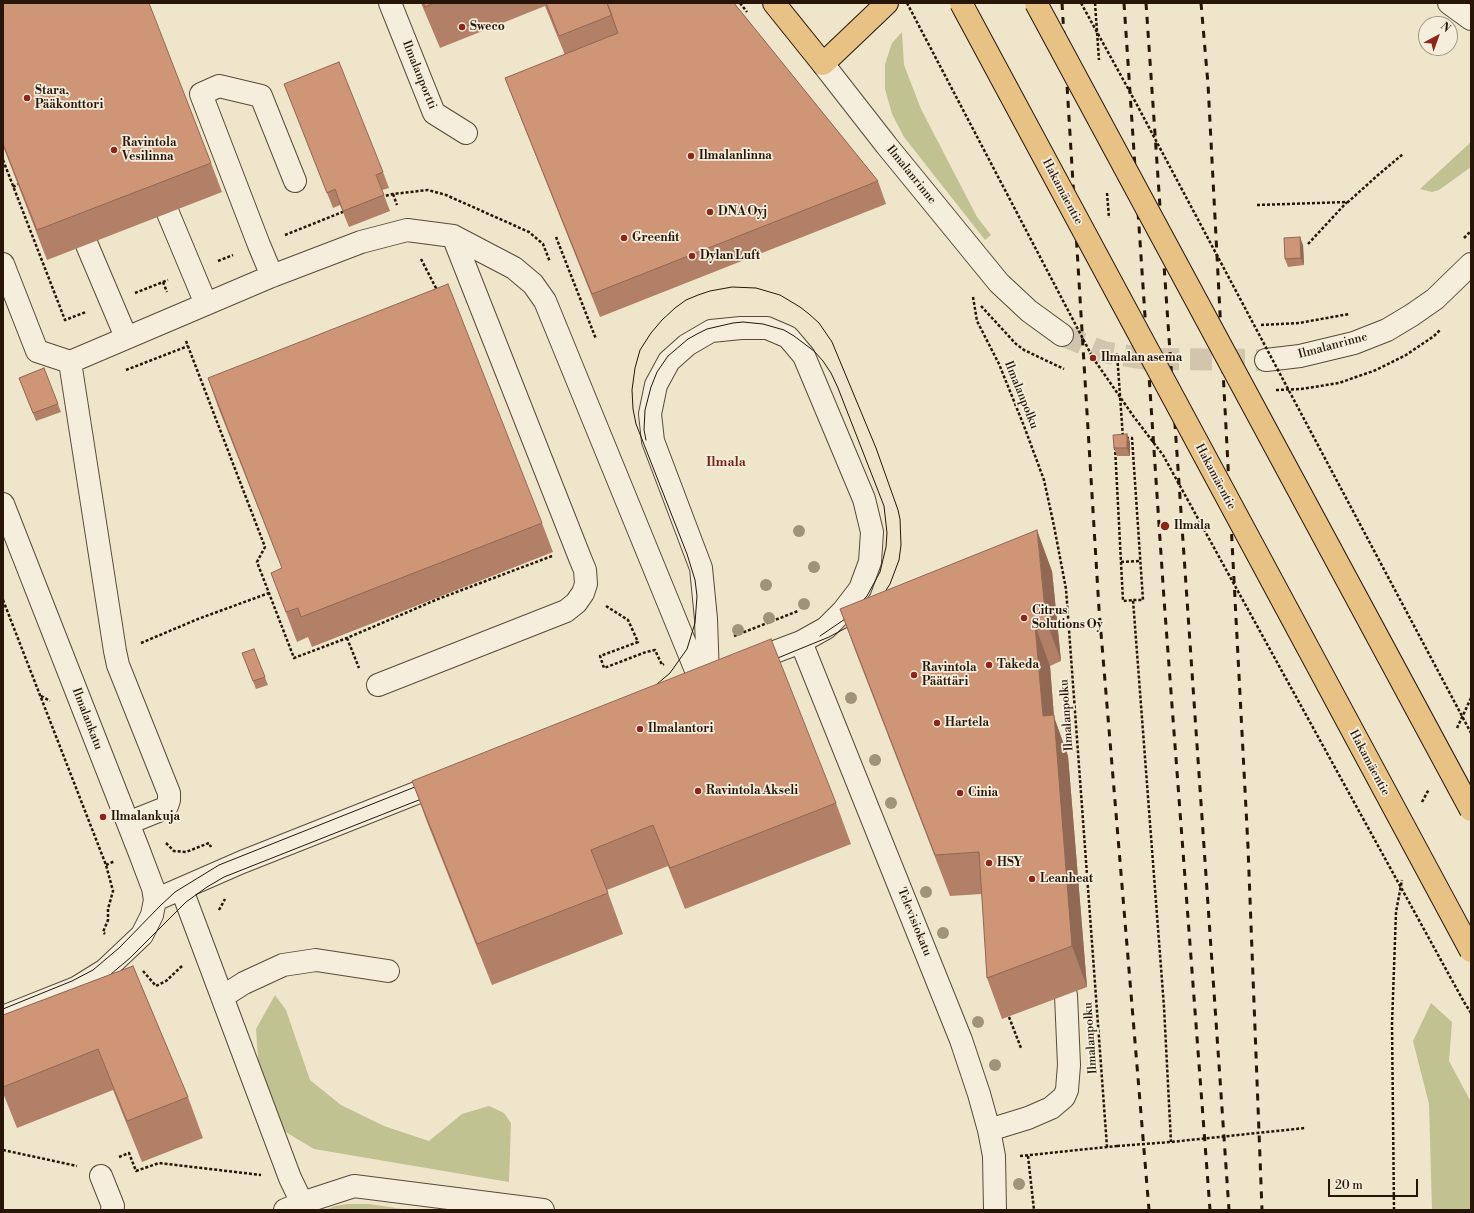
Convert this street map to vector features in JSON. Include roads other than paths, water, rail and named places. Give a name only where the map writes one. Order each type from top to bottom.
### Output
[{"type":"main road","name":"Ilmalanrinne","points":[[774,3],[823,64]]},
{"type":"main road","points":[[823,64],[887,3]]},
{"type":"main road","name":"Hakamäentie","points":[[961,3],[1471,951]]},
{"type":"main road","points":[[1036,3],[1471,810]]},
{"type":"street","name":"Ilmalanportti","points":[[390,3],[434,113],[466,133]]},
{"type":"street","points":[[1449,3],[1471,19]]},
{"type":"street","name":"Ilmalanrinne","points":[[823,64],[887,146],[1000,283],[1029,311],[1062,335]]},
{"type":"street","points":[[272,276],[258,245],[201,94],[219,86],[261,96],[295,181]]},
{"type":"street","points":[[168,213],[206,304]]},
{"type":"street","points":[[3,264],[38,351],[70,362],[272,276],[361,242],[407,230],[453,236],[514,268],[533,284],[545,302],[704,679]]},
{"type":"street","points":[[378,685],[566,611],[576,603],[586,584],[585,570],[453,236]]},
{"type":"street","points":[[87,244],[110,302],[126,337]]},
{"type":"street","name":"Ilmalanrinne","points":[[1266,360],[1300,356],[1354,343],[1387,330],[1435,299],[1471,264]]},
{"type":"street","points":[[679,688],[704,679],[801,642],[833,622],[860,588],[870,562],[872,532],[864,499],[804,356],[788,337],[767,328],[741,328],[711,331],[687,345],[669,361],[656,385],[650,414],[653,441],[700,568],[706,619],[704,679]]},
{"type":"street","points":[[70,362],[118,665],[169,793],[167,806],[163,809],[128,823]]},
{"type":"street","name":"Ilmalankatu","points":[[3,504],[153,888],[155,900],[152,916],[142,935],[105,970],[76,988],[3,1017]]},
{"type":"street","name":"Televisiokatu","points":[[801,642],[961,1040],[989,1130],[994,1156],[995,1210]]},
{"type":"street","points":[[155,900],[182,890],[242,862],[464,774]]},
{"type":"street","points":[[182,890],[290,1178],[293,1207],[354,1186],[543,1210]]},
{"type":"street","points":[[222,996],[244,983],[283,965],[316,960],[388,971]]},
{"type":"street","points":[[989,1130],[1028,1118],[1051,1108],[1064,1097],[1067,1090],[1069,1065],[1066,995]]},
{"type":"street","points":[[92,1172],[112,1206],[112,1210]]},
{"type":"tunnel","points":[[1062,335],[1103,352],[1146,359],[1266,360]]},
{"type":"tram line","points":[[650,690],[670,673],[687,649],[695,623],[697,596],[695,580],[687,554],[636,424],[633,409],[632,390],[635,368],[640,350],[651,333],[675,308],[686,300],[698,295],[732,287],[756,288],[780,295],[800,307],[819,323],[832,342],[876,448],[900,519],[901,545],[899,560],[890,584],[881,598]]},
{"type":"tram line","points":[[646,440],[644,430],[645,410],[651,387],[657,372],[668,356],[688,339],[707,329],[743,322],[763,324],[784,330],[794,336],[814,351],[823,361],[838,388],[884,506],[887,533],[886,547],[880,572],[867,596],[848,617],[820,636]]},
{"type":"tram line","points":[[768,662],[829,637],[857,622]]},
{"type":"tram line","points":[[3,1009],[72,981],[93,970],[119,948],[175,892],[219,865],[425,783]]},
{"type":"tram line","points":[[104,980],[130,958],[186,902],[224,877],[429,796]]},
{"type":"railway","points":[[1062,3],[1099,609],[1149,1210]]},
{"type":"railway","points":[[1124,3],[1164,599],[1210,1210]]},
{"type":"railway","points":[[1146,3],[1229,1210]]},
{"type":"railway","points":[[1201,3],[1208,84],[1248,847],[1262,1210]]},
{"type":"place","name":"Sweco","points":[[462,27]]},
{"type":"place","name":"Stara, Pääkonttori","points":[[27,98]]},
{"type":"place","name":"Ravintola Vesilinna","points":[[114,150]]},
{"type":"place","name":"Ilmalanlinna","points":[[691,156]]},
{"type":"place","name":"DNA Oyj","points":[[710,212]]},
{"type":"place","name":"Greenfit","points":[[624,238]]},
{"type":"place","name":"Dylan Luft","points":[[692,256]]},
{"type":"place","name":"Ilmalan asema","points":[[1093,358]]},
{"type":"place","name":"Ilmala","points":[[1165,526]]},
{"type":"place","name":"Citrus Solutions Oy","points":[[1024,618]]},
{"type":"place","name":"Takeda","points":[[989,665]]},
{"type":"place","name":"Ravintola Päättäri","points":[[914,675]]},
{"type":"place","name":"Hartela","points":[[937,723]]},
{"type":"place","name":"Ilmalantori","points":[[640,729]]},
{"type":"place","name":"Ravintola Akseli","points":[[698,791]]},
{"type":"place","name":"Cinia","points":[[960,793]]},
{"type":"place","name":"Ilmalankuja","points":[[103,817]]},
{"type":"place","name":"HSY","points":[[989,863]]},
{"type":"place","name":"Leanheat","points":[[1032,879]]},
{"type":"district","name":"Ilmala","points":[[726,463]]}]
